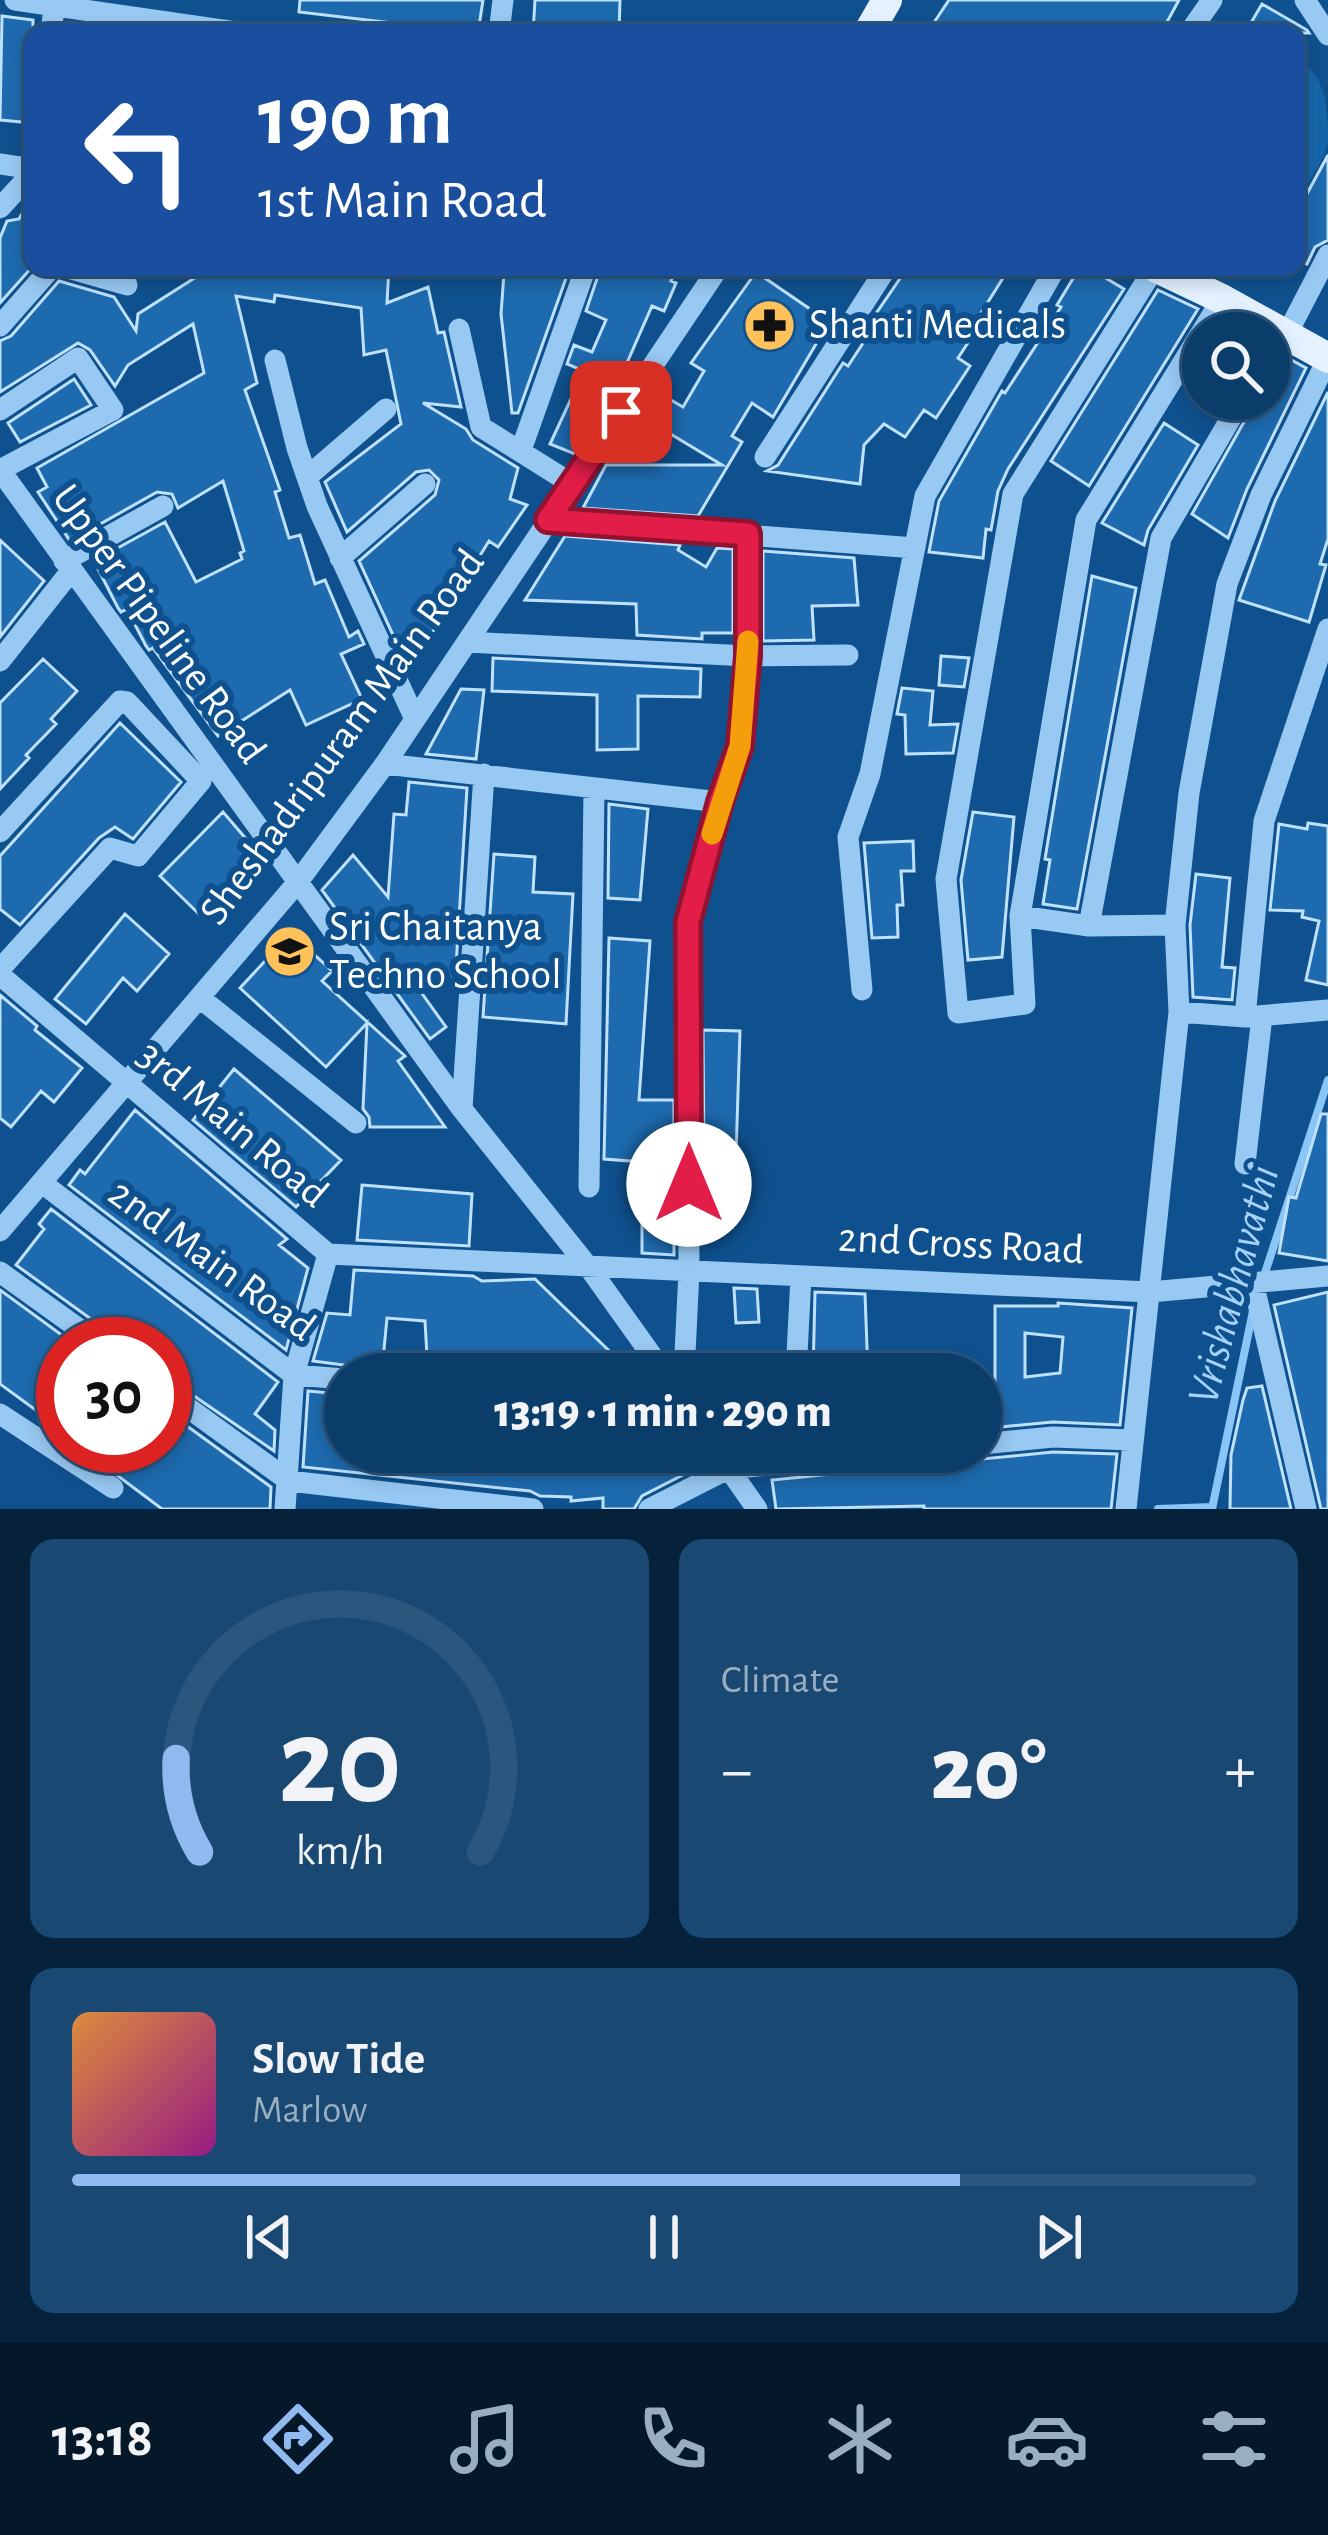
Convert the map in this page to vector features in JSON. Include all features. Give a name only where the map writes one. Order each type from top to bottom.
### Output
[{"type":"main road","points":[[1174,276],[1241,312]]},
{"type":"main road","points":[[1290,343],[1328,358]]},
{"type":"street","points":[[15,0],[187,24]]},
{"type":"street","points":[[1305,0],[1328,34]]},
{"type":"street","points":[[0,208],[24,181]]},
{"type":"street","points":[[1290,320],[1328,256]]},
{"type":"street","points":[[0,326],[44,276]]},
{"type":"street","points":[[96,276],[127,285]]},
{"type":"street","points":[[521,450],[583,276]]},
{"type":"street","name":"Sheshadripuram Main Road","points":[[0,1231],[297,883],[385,764],[713,276]]},
{"type":"street","points":[[765,458],[881,276]]},
{"type":"street","points":[[862,990],[848,837],[870,774],[925,496],[1051,276]]},
{"type":"street","points":[[1149,276],[1013,494],[946,879],[958,1012],[1025,1004],[1020,916],[1086,520],[1222,299]]},
{"type":"street","points":[[459,329],[481,427],[572,484]]},
{"type":"street","points":[[0,410],[78,358],[113,410],[0,470]]},
{"type":"street","points":[[1126,1504],[1179,1012],[1175,925],[1189,793],[1228,584],[1261,494],[1328,358]]},
{"type":"street","points":[[275,360],[307,477],[415,718]]},
{"type":"street","points":[[307,477],[386,409]]},
{"type":"street","points":[[1089,926],[1161,538],[1230,420]]},
{"type":"street","name":"Upper Pipeline Road","points":[[0,470],[462,1109],[590,1269],[649,1353]]},
{"type":"street","points":[[340,558],[425,484]]},
{"type":"street","points":[[0,661],[67,566],[163,506]]},
{"type":"street","points":[[548,520],[915,548]]},
{"type":"street","points":[[685,1353],[688,922],[740,746],[748,656],[748,534]]},
{"type":"street","points":[[1245,1164],[1264,821],[1328,629]]},
{"type":"street","points":[[467,642],[748,656],[848,655]]},
{"type":"street","points":[[0,832],[120,701],[127,702],[200,781],[139,856],[110,848],[3,959]]},
{"type":"street","points":[[385,764],[720,802]]},
{"type":"street","points":[[462,1109],[484,774]]},
{"type":"street","points":[[589,1186],[595,788]]},
{"type":"street","points":[[1020,916],[1089,926],[1175,925]]},
{"type":"street","name":"3rd Main Road","points":[[3,959],[126,1085],[328,1254],[590,1269]]},
{"type":"street","points":[[200,998],[356,1124]]},
{"type":"street","points":[[1179,1012],[1253,1017],[1328,1010]]},
{"type":"street","name":"2nd Main Road","points":[[42,1183],[294,1375],[324,1377]]},
{"type":"street","points":[[285,1509],[294,1375],[328,1254]]},
{"type":"street","name":"2nd Cross Road","points":[[590,1269],[1150,1292],[1328,1276]]},
{"type":"street","points":[[0,1272],[62,1317]]},
{"type":"street","points":[[797,1353],[802,1276]]},
{"type":"street","points":[[1253,1282],[1306,1509]]},
{"type":"street","points":[[192,1410],[290,1480],[533,1509]]},
{"type":"street","points":[[0,1414],[113,1489]]},
{"type":"street","points":[[1002,1442],[1053,1437],[1131,1440]]},
{"type":"street","points":[[649,1509],[704,1473]]},
{"type":"street","points":[[731,1473],[755,1507]]},
{"type":"shaded area","points":[[1305,65],[1320,83],[1326,105],[1328,142],[1305,188]]},
{"type":"building","points":[[300,0],[483,0],[479,24],[401,24],[299,12]]},
{"type":"building","points":[[535,0],[620,0],[619,24],[534,24]]},
{"type":"building","points":[[949,0],[1179,0],[1166,24],[935,21]]},
{"type":"building","points":[[1262,4],[1297,24],[1250,24]]},
{"type":"building","points":[[2,16],[33,20],[33,24],[24,24],[24,122],[0,120]]},
{"type":"building","points":[[1328,155],[1328,240],[1315,247],[1307,264],[1305,263],[1305,197]]},
{"type":"building","points":[[24,210],[24,276],[0,303],[0,238],[7,221],[19,219]]},
{"type":"building","points":[[198,276],[388,276],[387,303],[428,287],[461,407],[423,403],[518,468],[510,499],[527,505],[498,547],[489,541],[409,670],[359,561],[435,495],[439,480],[429,470],[416,472],[347,532],[325,482],[401,424],[386,350],[364,355],[361,308],[275,295],[274,302],[236,296],[257,383],[245,390],[280,490],[275,492],[289,538],[300,535],[315,584],[325,580],[349,637],[358,631],[364,644],[341,654],[362,699],[306,725],[290,690],[218,736],[153,648],[149,650],[127,609],[121,612],[118,608],[94,561],[165,522],[196,582],[242,559],[244,551],[223,481],[178,508],[172,494],[157,492],[70,541],[38,492],[47,487],[37,468],[204,373],[193,324],[128,365],[115,386],[90,350],[78,343],[0,392],[0,341],[11,336],[59,281],[114,297],[136,331],[138,314]]},
{"type":"building","points":[[504,276],[567,276],[518,413],[512,413],[501,314]]},
{"type":"building","points":[[598,276],[673,276],[671,281],[676,283],[664,311],[652,306],[626,365],[621,363],[613,382],[606,379],[575,454],[550,444],[584,371],[567,364],[574,345],[592,352],[606,320],[586,311]]},
{"type":"building","points":[[753,276],[762,276],[829,322],[773,417],[752,403],[732,436],[742,442],[698,516],[583,508],[606,465],[722,465],[649,421],[664,396],[683,407],[704,371],[691,363]]},
{"type":"building","points":[[902,276],[1004,276],[958,358],[970,366],[936,418],[924,410],[905,437],[884,424],[864,445],[860,484],[767,471],[778,465],[843,363],[848,366],[869,334],[864,331]]},
{"type":"building","points":[[1075,276],[1102,276],[1124,289],[1008,469],[998,491],[991,530],[986,529],[983,558],[929,552],[939,501],[1002,391],[1005,393],[1061,307],[1057,305]]},
{"type":"building","points":[[1158,290],[1198,309],[1182,312],[1182,335],[1089,486],[1051,461]]},
{"type":"building","points":[[1290,359],[1306,368],[1290,401]]},
{"type":"building","points":[[74,379],[91,405],[20,442],[8,423]]},
{"type":"building","points":[[1328,392],[1328,539],[1320,564],[1326,565],[1309,622],[1239,600],[1275,501]]},
{"type":"building","points":[[1245,420],[1281,420],[1228,538],[1192,514]]},
{"type":"building","points":[[1164,423],[1198,445],[1148,530],[1144,545],[1102,523]]},
{"type":"building","points":[[565,536],[680,545],[678,550],[706,567],[717,548],[733,549],[733,633],[702,633],[702,639],[637,635],[636,604],[525,600]]},
{"type":"building","points":[[0,540],[44,581],[0,637]]},
{"type":"building","points":[[763,551],[854,558],[858,605],[812,606],[814,640],[763,641]]},
{"type":"building","points":[[1092,576],[1136,588],[1077,909],[1043,904],[1050,860],[1045,859]]},
{"type":"building","points":[[941,656],[969,658],[964,687],[939,685]]},
{"type":"building","points":[[493,658],[701,669],[700,697],[638,696],[638,749],[597,750],[597,695],[492,691]]},
{"type":"building","points":[[43,659],[77,691],[51,719],[56,724],[0,789],[0,703]]},
{"type":"building","points":[[902,688],[933,691],[930,725],[958,724],[953,753],[906,754],[905,715],[897,714]]},
{"type":"building","points":[[461,689],[484,690],[476,759],[426,754]]},
{"type":"building","points":[[120,723],[181,782],[133,839],[115,827],[99,838],[20,925],[0,909],[0,856]]},
{"type":"building","points":[[409,782],[467,788],[455,983],[413,981],[446,1027],[430,1039],[322,890],[353,855],[388,897],[394,814],[406,815]]},
{"type":"building","points":[[609,804],[648,809],[640,900],[608,898]]},
{"type":"building","points":[[223,812],[260,855],[200,915],[160,876]]},
{"type":"building","points":[[973,812],[1014,817],[1002,957],[968,960],[961,880]]},
{"type":"building","points":[[1308,823],[1328,826],[1328,985],[1306,980],[1319,921],[1302,917],[1303,911],[1270,910],[1279,824],[1307,829]]},
{"type":"building","points":[[913,841],[914,871],[901,871],[898,937],[872,938],[864,843]]},
{"type":"building","points":[[494,854],[535,857],[533,892],[573,894],[566,1024],[483,1017]]},
{"type":"building","points":[[1196,874],[1230,878],[1222,967],[1235,968],[1232,1000],[1193,997],[1190,925]]},
{"type":"building","points":[[125,914],[169,954],[137,991],[123,978],[86,1024],[55,999]]},
{"type":"building","points":[[291,933],[332,971],[322,981],[405,1056],[398,1061],[445,1127],[370,1127],[363,1109],[367,1023],[326,1067],[240,988]]},
{"type":"building","points":[[609,938],[650,941],[639,1100],[674,1100],[674,1255],[642,1253],[642,1162],[604,1159]]},
{"type":"building","points":[[0,995],[82,1068],[54,1102],[41,1091],[11,1127],[0,1118]]},
{"type":"building","points":[[703,1030],[740,1031],[736,1155],[704,1154]]},
{"type":"building","points":[[234,1069],[341,1160],[296,1207],[193,1120]]},
{"type":"building","points":[[135,1110],[287,1239],[279,1245],[308,1268],[286,1350],[69,1185],[80,1170],[85,1174]]},
{"type":"building","points":[[1321,1114],[1328,1114],[1328,1261],[1279,1253],[1289,1197],[1296,1198]]},
{"type":"building","points":[[362,1185],[472,1194],[469,1246],[357,1240]]},
{"type":"building","points":[[51,1209],[278,1382],[255,1414],[275,1430],[274,1451],[192,1395],[192,1317],[88,1317],[16,1265],[44,1229],[39,1224]]},
{"type":"building","points":[[354,1270],[473,1276],[482,1281],[535,1279],[611,1353],[427,1353],[425,1321],[387,1318],[384,1353],[324,1353],[324,1362],[313,1361],[327,1313],[350,1315]]},
{"type":"building","points":[[734,1288],[757,1289],[759,1322],[736,1323]]},
{"type":"building","points":[[0,1290],[37,1317],[36,1410],[0,1384]]},
{"type":"building","points":[[815,1292],[865,1294],[867,1353],[814,1353]]},
{"type":"building","points":[[1328,1292],[1328,1509],[1321,1509],[1274,1305]]},
{"type":"building","points":[[1058,1303],[1132,1308],[1120,1425],[1053,1422],[1002,1427],[1002,1353],[995,1353],[995,1306]],"holes":[[[1025,1333],[1063,1337],[1060,1373],[1025,1377]]]},
{"type":"building","points":[[1262,1386],[1291,1509],[1230,1509],[1231,1455],[1243,1400],[1247,1388]]},
{"type":"building","points":[[308,1391],[324,1392],[324,1469],[303,1467]]},
{"type":"building","points":[[192,1430],[271,1487],[270,1509],[162,1509],[114,1473],[192,1473]]},
{"type":"building","points":[[1053,1452],[1117,1454],[1111,1509],[776,1509],[772,1480],[841,1473],[1002,1473],[1002,1457]]},
{"type":"building","points":[[360,1473],[687,1473],[642,1496],[634,1509],[603,1509],[603,1498],[571,1501],[571,1497]]},
{"type":"waterway","name":"Vrishabhavathi","points":[[1263,1279],[1328,1080]]},
{"type":"waterway","name":"Vrishabhavathi","points":[[1212,1509],[1253,1311]]},
{"type":"waterway","points":[[1158,1509],[1212,1507]]},
{"type":"slow traffic","points":[[712,834],[740,746],[748,641]]},
{"type":"place","name":"Shanti Medicals","points":[[770,325]]},
{"type":"place","name":"Sri Chaitanya Techno School","points":[[290,951]]},
{"type":"route","points":[[621,412],[548,520],[748,534],[748,656],[740,746],[688,922],[689,1184]]}]
